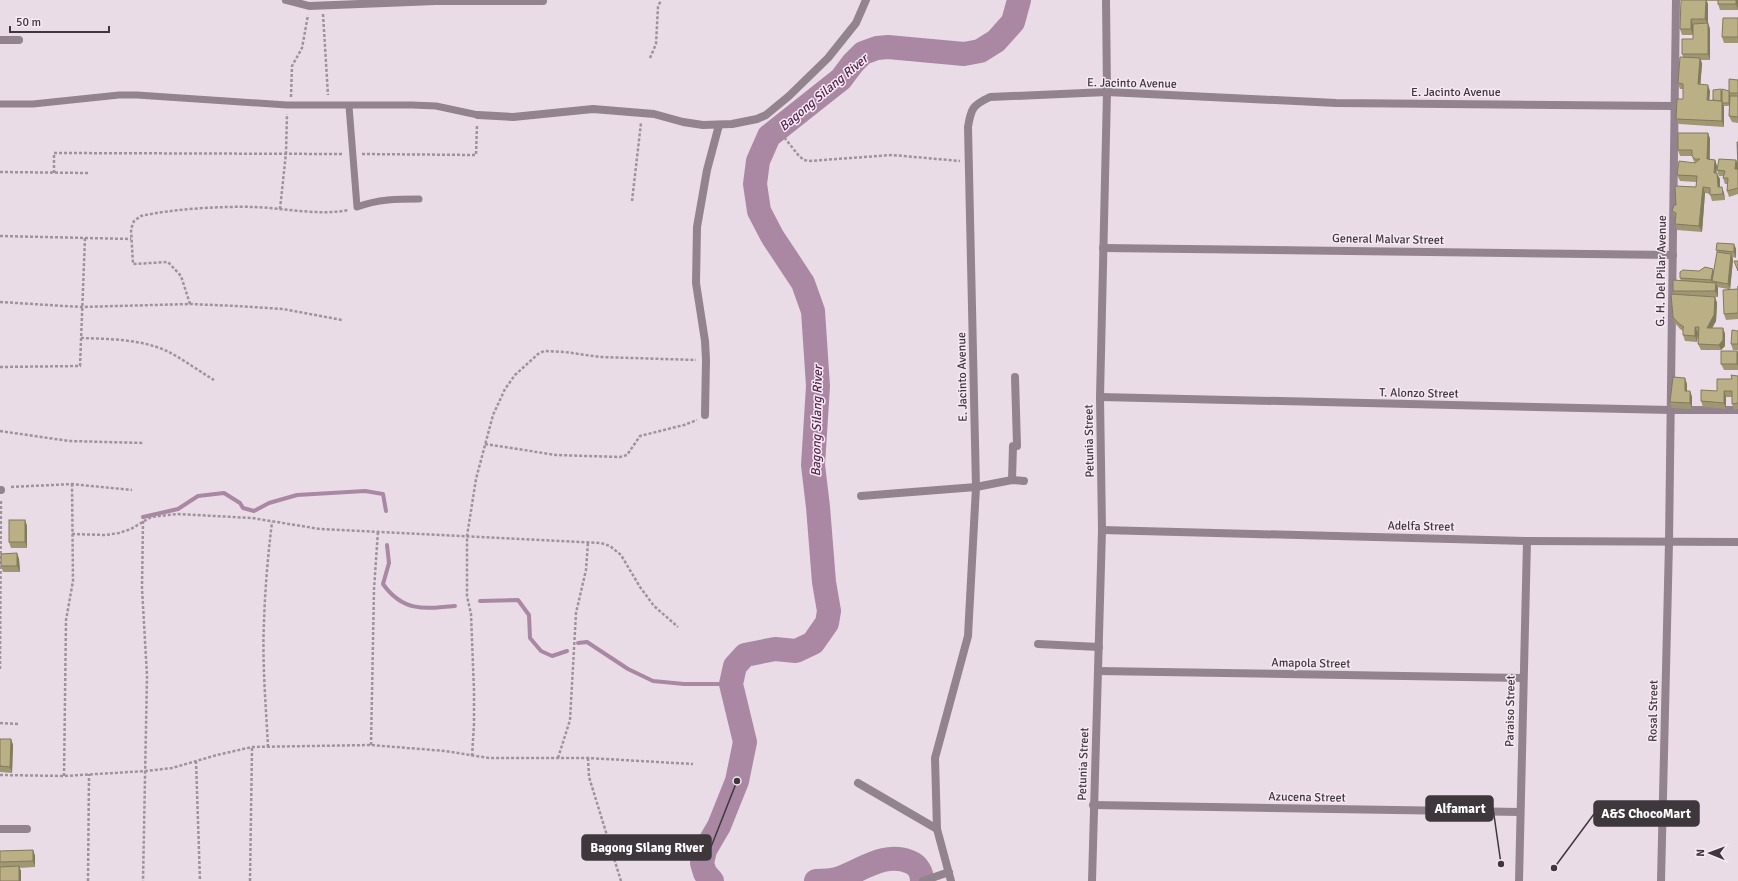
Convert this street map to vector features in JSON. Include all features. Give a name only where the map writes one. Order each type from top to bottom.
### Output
[{"type":"street","points":[[286,0],[309,6],[358,2],[436,0],[542,1]]},
{"type":"street","points":[[478,116],[513,117],[593,109],[642,112],[683,122],[719,125],[744,123],[766,115],[809,78],[828,58],[856,23],[866,0]]},
{"type":"street","name":"Petunia Street","points":[[1092,881],[1102,530],[1100,397],[1107,92],[1106,0]]},
{"type":"street","name":"G. H. Del Pilar Avenue","points":[[1669,542],[1676,0]]},
{"type":"street","points":[[0,40],[20,40]]},
{"type":"street","name":"E. Jacinto Avenue","points":[[951,881],[937,829],[936,758],[968,636],[976,487],[968,127],[970,114],[977,103],[990,98],[1107,92],[1336,104],[1674,106]]},
{"type":"street","points":[[705,415],[705,341],[696,283],[697,227],[707,170],[719,125]]},
{"type":"street","name":"General Malvar Street","points":[[1103,248],[1673,255]]},
{"type":"street","points":[[1012,480],[1013,446],[1017,446],[1014,377]]},
{"type":"street","name":"T. Alonzo Street","points":[[1100,397],[1670,410],[1738,410]]},
{"type":"street","points":[[861,496],[976,487],[1012,480],[1024,481]]},
{"type":"street","name":"Adelfa Street","points":[[1102,530],[1527,541],[1738,542]]},
{"type":"street","name":"Paraiso Street","points":[[1519,881],[1527,541]]},
{"type":"street","name":"Rosal Street","points":[[1661,881],[1669,542]]},
{"type":"street","points":[[1038,644],[1099,647]]},
{"type":"street","name":"Amapola Street","points":[[1098,671],[1523,678]]},
{"type":"street","points":[[858,784],[937,829]]},
{"type":"street","name":"Azucena Street","points":[[1093,805],[1520,812]]},
{"type":"street","points":[[0,829],[27,829]]},
{"type":"street","points":[[923,881],[949,872]]},
{"type":"lane","points":[[0,104],[33,104],[119,95],[137,95],[289,105],[436,106],[478,116]]},
{"type":"lane","points":[[349,106],[357,207],[391,199],[419,199]]},
{"type":"path","points":[[650,58],[656,44],[658,7],[661,0]]},
{"type":"path","points":[[280,209],[286,153],[292,66],[302,48],[309,6]]},
{"type":"path","points":[[323,6],[328,106]]},
{"type":"path","points":[[632,201],[642,112]]},
{"type":"path","points":[[54,173],[54,153],[76,152],[102,154],[286,153],[476,155],[478,116]]},
{"type":"path","points":[[770,120],[799,156],[804,160],[809,161],[892,156],[969,162]]},
{"type":"path","points":[[0,172],[89,173]]},
{"type":"path","points":[[190,304],[181,276],[168,262],[133,264],[131,239],[134,221],[141,216],[202,209],[254,207],[338,212],[357,207]]},
{"type":"path","points":[[0,236],[131,239]]},
{"type":"path","points":[[0,367],[80,366],[85,238]]},
{"type":"path","points":[[0,302],[82,307],[190,304],[283,309],[342,320]]},
{"type":"path","points":[[81,338],[115,339],[146,344],[168,352],[214,380]]},
{"type":"path","points":[[472,756],[474,691],[471,614],[467,596],[467,536],[476,479],[494,415],[505,389],[515,375],[538,354],[544,351],[565,352],[600,357],[706,360]]},
{"type":"path","points":[[486,444],[556,455],[597,458],[620,457],[627,455],[640,436],[693,422],[705,415]]},
{"type":"path","points":[[0,431],[69,441],[144,443]]},
{"type":"path","points":[[0,669],[1,490],[11,486],[20,485],[72,484],[132,490]]},
{"type":"path","points":[[64,776],[66,620],[73,591],[72,484]]},
{"type":"path","points":[[72,534],[106,535],[119,533],[131,529],[151,517],[177,514],[228,516],[320,529],[602,543],[610,546],[621,555],[640,587],[654,606],[678,628]]},
{"type":"path","points":[[143,521],[142,588],[147,676],[143,881]]},
{"type":"path","points":[[268,747],[264,664],[264,623],[266,577],[272,522]]},
{"type":"path","points":[[371,745],[374,588],[378,531]]},
{"type":"path","points":[[558,758],[570,720],[576,614],[586,570],[588,542]]},
{"type":"path","points":[[0,724],[18,724]]},
{"type":"path","points":[[0,774],[64,776],[146,771],[172,768],[252,747],[371,745],[445,751],[489,758],[588,758],[693,764]]},
{"type":"path","points":[[250,881],[252,747]]},
{"type":"path","points":[[588,758],[589,777],[622,881]]},
{"type":"path","points":[[196,761],[200,881]]},
{"type":"path","points":[[88,881],[89,774]]},
{"type":"building","points":[[1681,0],[1706,0],[1705,19],[1691,19],[1691,29],[1680,29]]},
{"type":"building","points":[[1718,0],[1736,0],[1736,4],[1718,4]]},
{"type":"building","points":[[1723,18],[1738,18],[1738,37],[1722,37]]},
{"type":"building","points":[[1708,23],[1708,54],[1682,54],[1682,39],[1693,39],[1693,24]]},
{"type":"building","points":[[1680,57],[1700,58],[1698,84],[1708,85],[1707,100],[1722,101],[1722,121],[1676,119],[1677,99],[1683,99],[1683,84],[1678,83]]},
{"type":"building","points":[[1729,79],[1738,80],[1738,93],[1729,93]]},
{"type":"building","points":[[1721,89],[1721,101],[1713,100],[1713,90]]},
{"type":"building","points":[[1722,89],[1729,91],[1729,103],[1723,103],[1722,101]]},
{"type":"building","points":[[1730,96],[1738,96],[1738,117],[1729,116]]},
{"type":"building","points":[[1678,133],[1708,133],[1707,159],[1715,160],[1714,173],[1717,173],[1718,187],[1722,187],[1723,194],[1710,195],[1710,188],[1703,187],[1699,226],[1675,224],[1676,213],[1672,211],[1674,205],[1676,205],[1675,186],[1696,187],[1697,176],[1677,175],[1679,161],[1695,163],[1700,159],[1695,159],[1692,156],[1692,150],[1678,150]]},
{"type":"building","points":[[1737,142],[1738,142],[1738,169]]},
{"type":"building","points":[[1719,159],[1736,160],[1735,169],[1738,169],[1738,188],[1727,191],[1728,178],[1723,178],[1725,171],[1717,170]]},
{"type":"building","points":[[1717,243],[1734,244],[1734,252],[1716,250]]},
{"type":"building","points":[[1717,252],[1731,254],[1728,284],[1712,281]]},
{"type":"building","points":[[1734,261],[1738,261],[1738,271]]},
{"type":"building","points":[[1705,267],[1713,269],[1711,280],[1680,278],[1680,272],[1683,270],[1699,271]]},
{"type":"building","points":[[1673,280],[1716,283],[1715,291],[1673,291]]},
{"type":"building","points":[[1738,289],[1738,313],[1724,314],[1723,290]]},
{"type":"building","points":[[1671,294],[1715,297],[1714,315],[1707,328],[1723,328],[1723,340],[1719,345],[1698,344],[1699,327],[1695,327],[1695,336],[1683,335],[1684,327],[1673,317]]},
{"type":"building","points":[[1732,330],[1738,331],[1738,344],[1731,344]]},
{"type":"building","points":[[1721,351],[1737,351],[1737,364],[1721,364]]},
{"type":"building","points":[[1731,375],[1738,376],[1738,403],[1732,404],[1732,391],[1724,391],[1724,403],[1701,401],[1701,390],[1717,391],[1717,379],[1732,379]]},
{"type":"building","points":[[1673,377],[1685,378],[1685,391],[1690,391],[1690,403],[1670,402]]},
{"type":"building","points":[[9,520],[25,520],[25,542],[9,542]]},
{"type":"building","points":[[17,553],[17,566],[1,566],[1,554]]},
{"type":"building","points":[[0,739],[11,739],[10,767],[0,766]]},
{"type":"building","points":[[33,850],[33,861],[0,862],[0,851]]},
{"type":"building","points":[[19,866],[19,881],[0,881],[0,867]]},
{"type":"waterway","name":"Bagong Silang River","points":[[712,881],[705,873],[702,863],[705,850],[719,826],[737,781],[745,742],[731,684],[735,666],[745,655],[775,649],[796,651],[813,643],[827,623],[829,611],[824,582],[813,465],[818,386],[813,311],[803,283],[772,236],[759,211],[755,184],[758,161],[769,136],[841,79],[863,53],[877,48],[888,47],[964,54],[980,51],[996,41],[1013,22],[1019,0]]},
{"type":"waterway","points":[[143,517],[178,509],[198,496],[224,493],[240,503],[243,508],[254,511],[269,503],[297,495],[365,491],[383,494],[386,511]]},
{"type":"waterway","points":[[387,545],[389,563],[383,584],[398,600],[415,607],[424,608],[455,606]]},
{"type":"waterway","points":[[480,601],[518,600],[529,615],[530,638],[541,651],[552,656],[567,651]]},
{"type":"waterway","points":[[578,643],[587,642],[628,669],[653,681],[684,684],[731,684]]},
{"type":"waterway","name":"Bagong Silang River","points":[[816,881],[829,881],[837,879],[873,863],[891,859],[900,859],[913,863],[919,870],[922,881]]},
{"type":"place","name":"Bagong Silang River","points":[[737,781]]},
{"type":"place","name":"Alfamart","points":[[1501,864]]},
{"type":"place","name":"A&S ChocoMart","points":[[1554,868]]}]
